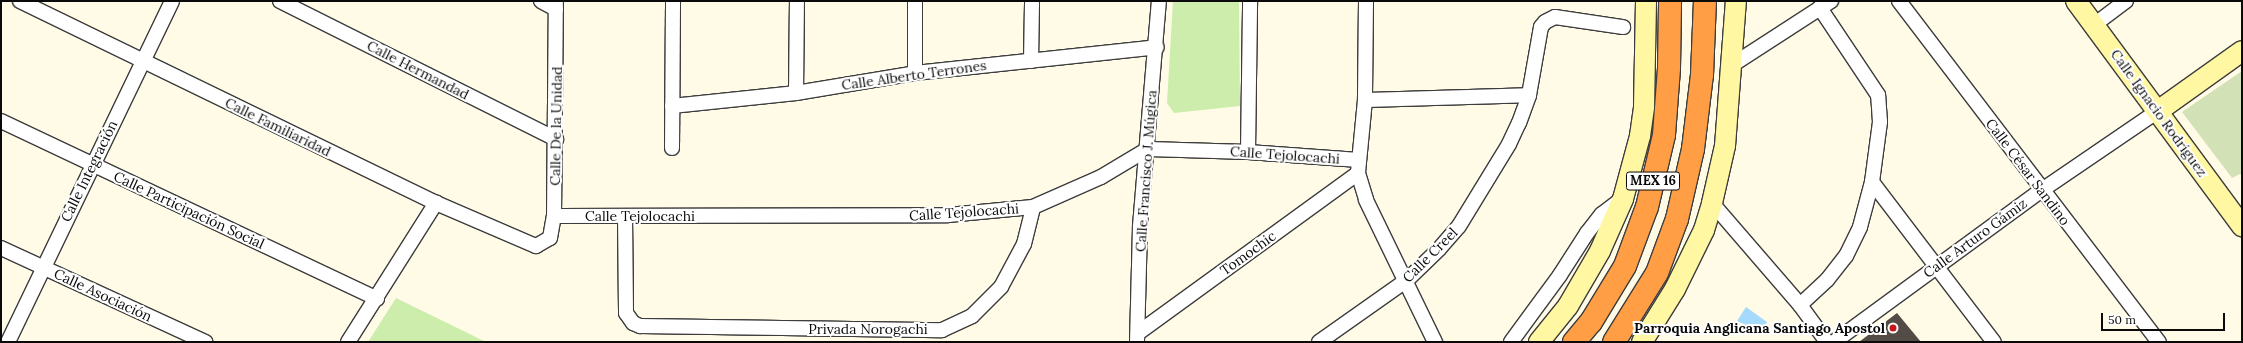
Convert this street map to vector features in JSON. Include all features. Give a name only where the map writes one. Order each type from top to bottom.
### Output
[{"type":"highway","name":"MEX 16","points":[[1574,342],[1591,322],[1625,266],[1647,207],[1664,135],[1669,68],[1670,1]]},
{"type":"highway","name":"MEX 16","points":[[1614,342],[1657,273],[1678,219],[1693,149],[1702,75],[1705,1]]},
{"type":"main road","points":[[1539,342],[1568,306],[1600,252],[1622,199],[1640,136],[1644,106],[1646,1]]},
{"type":"main road","points":[[1642,342],[1675,289],[1704,230],[1712,203],[1726,146],[1736,1]]},
{"type":"main road","name":"Calle Ignacio Rodríguez","points":[[2076,1],[2242,226]]},
{"type":"main road","points":[[2158,111],[2242,51]]},
{"type":"street","name":"Calle Familiaridad","points":[[20,1],[436,204],[528,244],[540,245]]},
{"type":"street","name":"Calle Integración","points":[[8,342],[142,60],[172,1]]},
{"type":"street","name":"Calle Hermandad","points":[[280,1],[556,139]]},
{"type":"street","points":[[541,1],[556,5]]},
{"type":"street","points":[[672,148],[674,1]]},
{"type":"street","points":[[796,93],[797,1]]},
{"type":"street","points":[[915,1],[915,73]]},
{"type":"street","points":[[1031,60],[1032,1]]},
{"type":"street","name":"Calle Francisco J. Múgica","points":[[1138,338],[1140,226],[1157,47],[1159,1]]},
{"type":"street","points":[[1248,152],[1250,1]]},
{"type":"street","points":[[1366,1],[1365,100],[1358,167],[1366,200],[1407,280],[1435,342]]},
{"type":"street","name":"Calle César Sandino","points":[[1899,1],[2159,342]]},
{"type":"street","points":[[2094,25],[2126,1]]},
{"type":"street","name":"Calle De la Unidad","points":[[540,245],[550,238],[554,216],[556,139],[556,5]]},
{"type":"street","points":[[1732,65],[1826,5],[1878,96],[1880,122],[1872,182],[1860,227],[1846,256],[1827,280],[1800,304]]},
{"type":"street","name":"Calle Creel","points":[[1319,342],[1407,280],[1439,250],[1459,226],[1509,144],[1529,95],[1541,27],[1545,22],[1555,16],[1623,27]]},
{"type":"street","name":"Calle Alberto Terrones","points":[[672,106],[796,93],[915,73],[1157,47]]},
{"type":"street","points":[[1365,100],[1529,95]]},
{"type":"street","name":"Calle Arturo Gámiz","points":[[1834,342],[1935,266],[2042,190],[2158,111]]},
{"type":"street","name":"Calle Participación Social","points":[[1,121],[377,299]]},
{"type":"street","name":"Calle Tejolocachi","points":[[554,216],[948,215],[1033,207],[1101,177],[1148,149],[1248,152],[1358,167]]},
{"type":"street","name":"Tomochic","points":[[1138,338],[1358,167]]},
{"type":"street","points":[[1872,182],[1994,342]]},
{"type":"street","points":[[1511,342],[1523,329],[1587,233],[1602,214],[1622,199]]},
{"type":"street","points":[[1712,203],[1800,304],[1827,342]]},
{"type":"street","points":[[348,342],[377,299],[436,204]]},
{"type":"street","name":"Privada Norogachi","points":[[625,216],[626,313],[633,323],[648,327],[942,330],[972,316],[1001,287],[1024,244],[1033,207]]},
{"type":"street","name":"Calle Asociación","points":[[1,248],[205,342]]},
{"type":"street","points":[[1523,329],[1539,342]]},
{"type":"green space","points":[[1173,1],[1239,1],[1240,106],[1174,113],[1167,103]]},
{"type":"green space","points":[[2242,71],[2242,176],[2240,174],[2232,178],[2182,112]]},
{"type":"green space","points":[[396,298],[486,342],[368,342]]},
{"type":"water","points":[[1746,307],[1767,322],[1761,332],[1737,321]]},
{"type":"building","name":"Parroquia Anglicana Santiago Apostol","points":[[1897,313],[1921,342],[1859,342]]},
{"type":"place","name":"Parroquia Anglicana Santiago Apostol","points":[[1893,328]]}]
